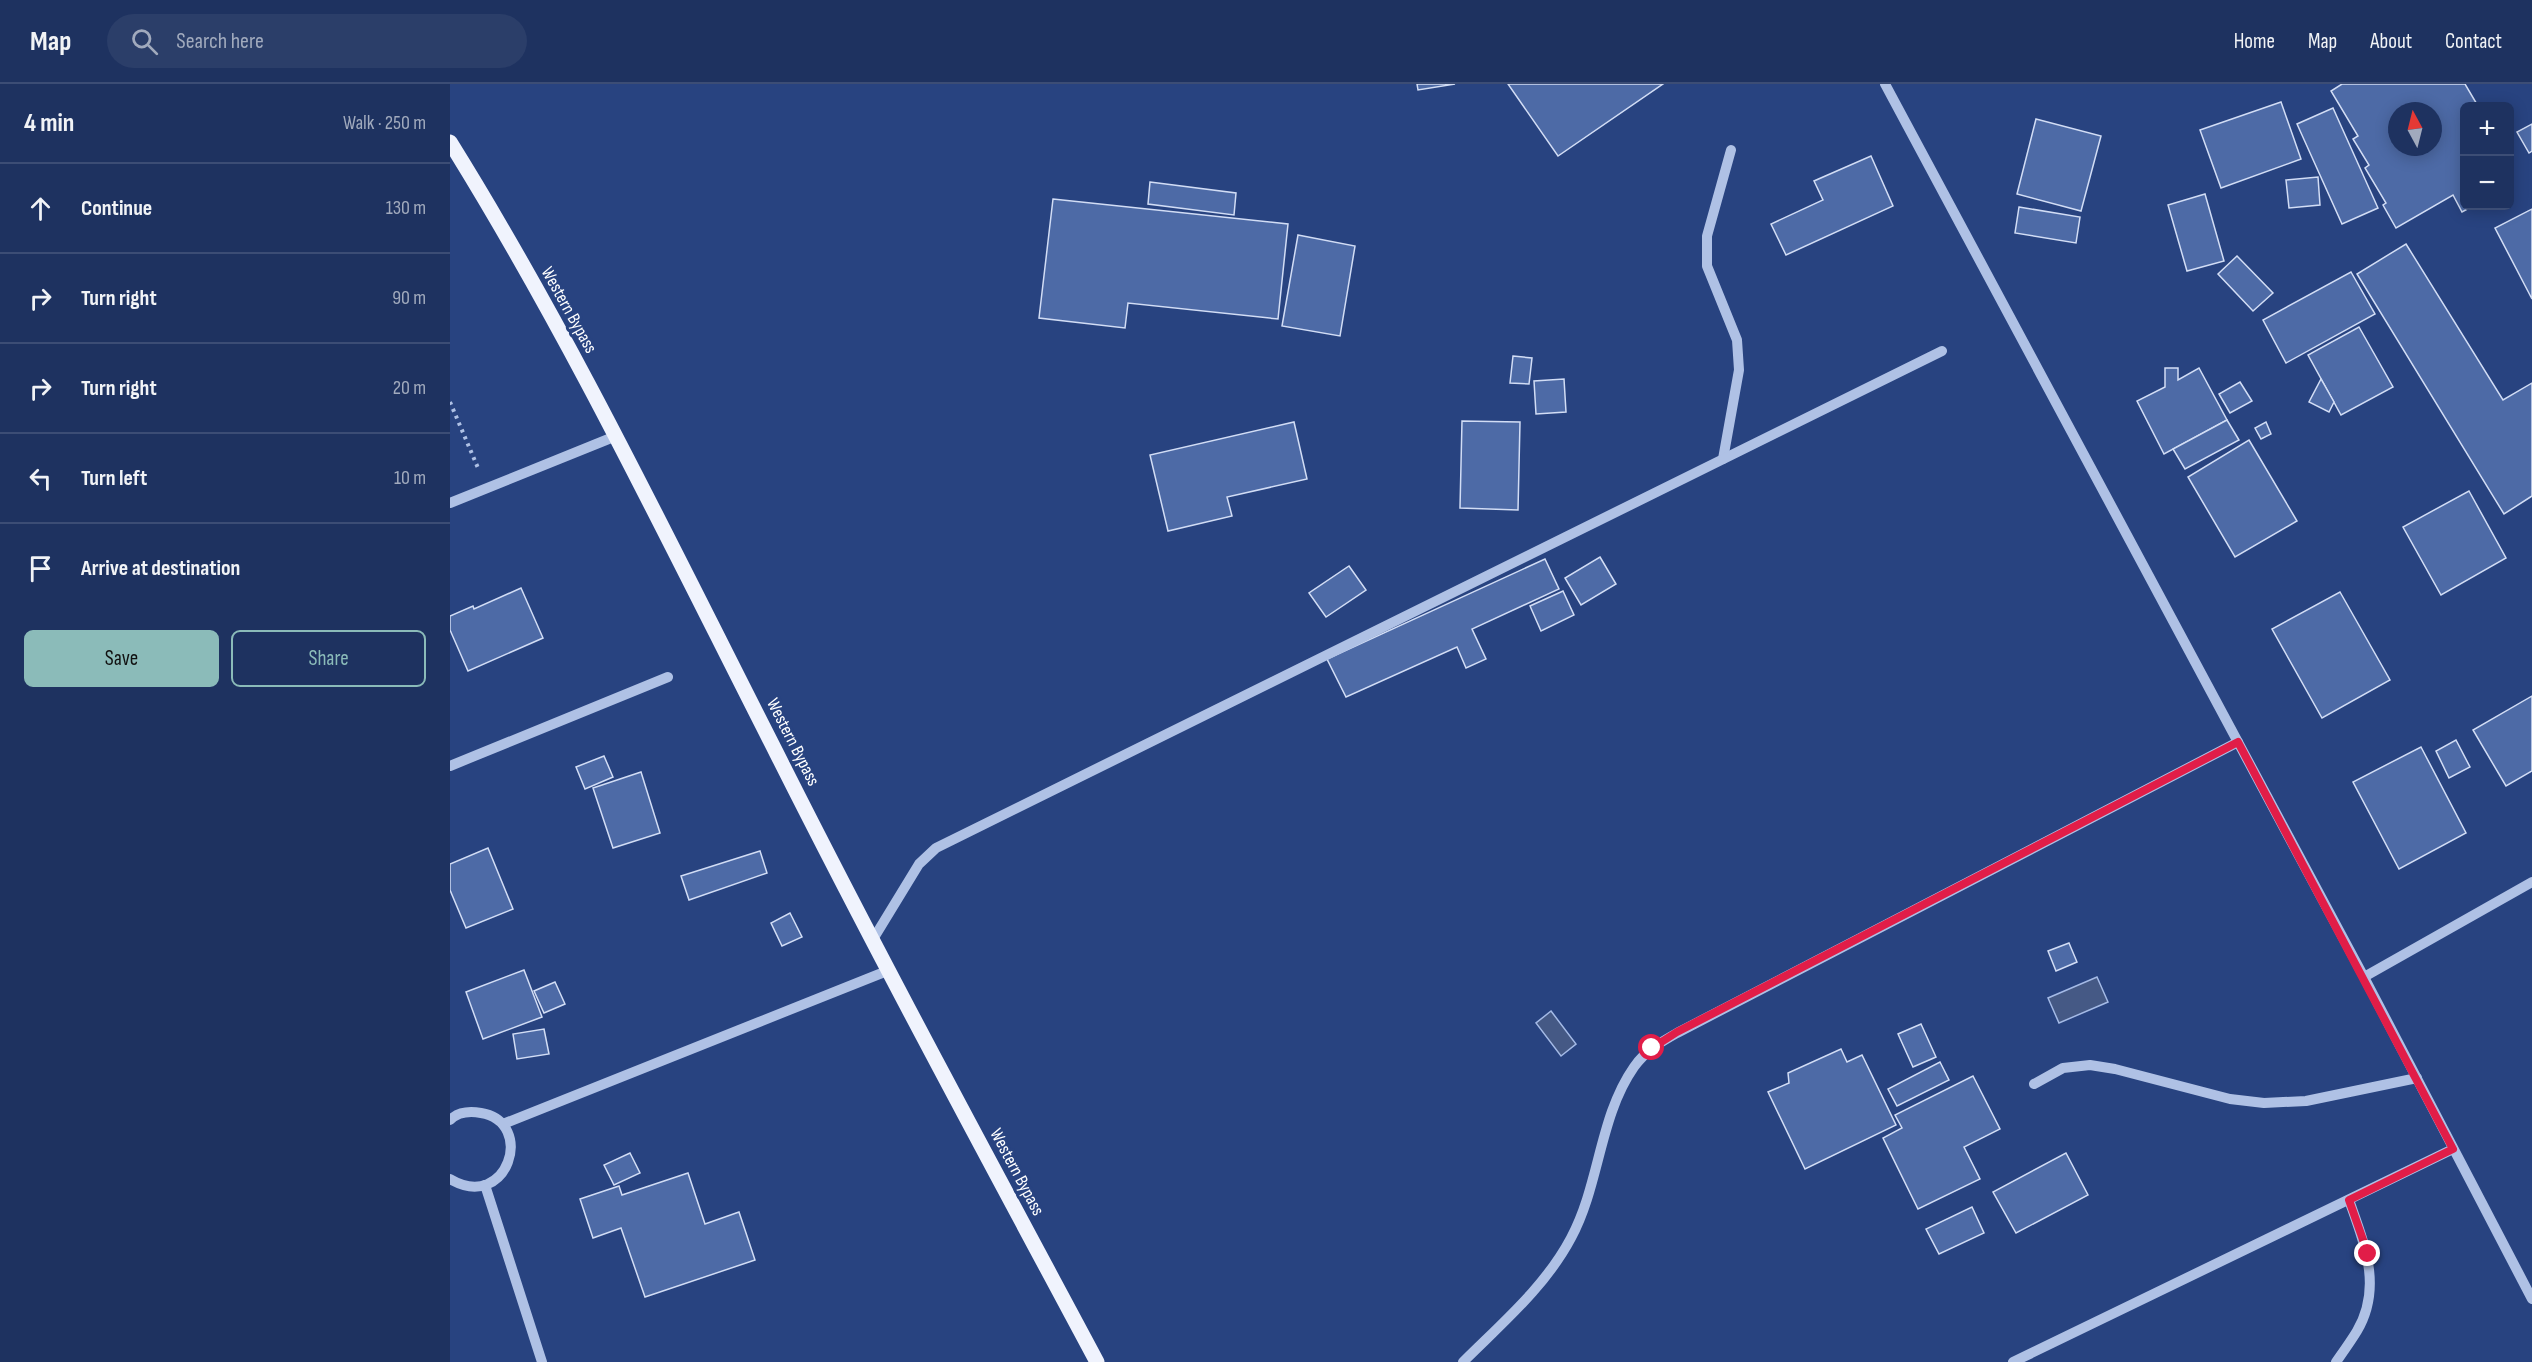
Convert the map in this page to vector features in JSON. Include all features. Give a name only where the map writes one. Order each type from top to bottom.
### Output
[{"type":"main road","name":"Western Bypass","points":[[450,142],[489,205],[616,436],[886,971],[1097,1362]]},
{"type":"street","points":[[1886,84],[2364,977],[2532,1299]]},
{"type":"street","points":[[1724,459],[1739,370],[1737,340],[1707,266],[1707,236],[1731,150]]},
{"type":"street","points":[[872,941],[919,864],[936,848],[1942,351]]},
{"type":"street","points":[[450,503],[616,436]]},
{"type":"street","points":[[450,766],[668,677]]},
{"type":"street","points":[[1463,1362],[1542,1283],[1556,1265],[1589,1197],[1622,1088],[1635,1065],[1652,1048],[1677,1032],[2238,742]]},
{"type":"street","points":[[2364,977],[2532,882]]},
{"type":"street","points":[[503,1124],[886,971]]},
{"type":"street","points":[[2034,1084],[2063,1068],[2090,1065],[2115,1069],[2230,1099],[2264,1103],[2306,1101],[2417,1078]]},
{"type":"street","points":[[450,1179],[460,1185],[473,1188],[485,1185],[501,1175],[510,1160],[511,1141],[503,1124],[489,1114],[471,1111],[451,1115]]},
{"type":"street","points":[[2013,1362],[2029,1359],[2453,1149]]},
{"type":"street","points":[[485,1185],[542,1362]]},
{"type":"street","points":[[2336,1362],[2358,1328],[2370,1290],[2368,1254],[2349,1200]]},
{"type":"path","points":[[450,402],[480,472]]},
{"type":"water","points":[[2097,977],[2108,1002],[2059,1023],[2048,998]]},
{"type":"water","points":[[1551,1011],[1576,1044],[1561,1056],[1536,1023]]},
{"type":"building","points":[[1417,84],[1455,84],[1418,90]]},
{"type":"building","points":[[1508,84],[1663,84],[1558,156]]},
{"type":"building","points":[[2342,84],[2465,84],[2476,102],[2460,102],[2460,208],[2453,195],[2396,228],[2383,205],[2386,203],[2365,168],[2369,165],[2353,139],[2358,136],[2331,91]]},
{"type":"building","points":[[2281,102],[2301,159],[2221,188],[2200,130]]},
{"type":"building","points":[[2333,108],[2378,208],[2342,224],[2297,124]]},
{"type":"building","points":[[2036,119],[2101,136],[2081,211],[2017,194]]},
{"type":"building","points":[[2532,124],[2532,151],[2529,153],[2517,132]]},
{"type":"building","points":[[1871,156],[1893,206],[1786,255],[1771,224],[1823,200],[1814,181]]},
{"type":"building","points":[[2318,177],[2320,205],[2289,208],[2286,180]]},
{"type":"building","points":[[1150,182],[1236,193],[1234,215],[1148,204]]},
{"type":"building","points":[[2205,194],[2224,261],[2187,271],[2168,205]]},
{"type":"building","points":[[1053,199],[1288,224],[1278,319],[1128,303],[1125,328],[1039,318]]},
{"type":"building","points":[[2019,207],[2080,217],[2076,243],[2015,233]]},
{"type":"building","points":[[2532,209],[2532,299],[2495,228]]},
{"type":"building","points":[[1298,235],[1355,246],[1340,336],[1282,326]]},
{"type":"building","points":[[2406,244],[2503,400],[2532,383],[2532,496],[2504,514],[2357,274]]},
{"type":"building","points":[[2237,256],[2273,293],[2253,311],[2218,274]]},
{"type":"building","points":[[2351,272],[2375,314],[2286,363],[2263,320]]},
{"type":"building","points":[[2359,327],[2393,387],[2341,415],[2308,355]]},
{"type":"building","points":[[1513,356],[1532,358],[1529,384],[1510,383]]},
{"type":"building","points":[[2165,368],[2178,368],[2178,380],[2199,368],[2227,420],[2164,454],[2137,401],[2165,387]]},
{"type":"building","points":[[1564,379],[1566,412],[1536,414],[1534,381]]},
{"type":"building","points":[[2321,379],[2334,402],[2329,412],[2309,402]]},
{"type":"building","points":[[2240,382],[2252,401],[2230,413],[2219,394]]},
{"type":"building","points":[[2227,420],[2239,440],[2185,469],[2173,449]]},
{"type":"building","points":[[1462,421],[1520,422],[1518,510],[1460,508]]},
{"type":"building","points":[[1294,422],[1307,479],[1227,497],[1232,516],[1168,531],[1150,455]]},
{"type":"building","points":[[2266,422],[2271,434],[2261,439],[2255,428]]},
{"type":"building","points":[[2249,440],[2297,521],[2235,557],[2188,477]]},
{"type":"building","points":[[2469,491],[2506,558],[2441,595],[2403,527]]},
{"type":"building","points":[[1600,557],[1616,584],[1581,605],[1565,578]]},
{"type":"building","points":[[1545,559],[1559,589],[1472,629],[1486,659],[1466,668],[1457,647],[1346,697],[1327,659]]},
{"type":"building","points":[[1349,566],[1366,590],[1326,617],[1309,593]]},
{"type":"building","points":[[521,588],[543,638],[468,671],[450,630],[450,616],[473,606],[474,609]]},
{"type":"building","points":[[1563,591],[1574,615],[1541,631],[1530,606]]},
{"type":"building","points":[[2340,592],[2390,680],[2322,718],[2272,629]]},
{"type":"building","points":[[2532,696],[2532,771],[2506,786],[2473,730]]},
{"type":"building","points":[[2456,740],[2470,767],[2449,778],[2436,751]]},
{"type":"building","points":[[2421,747],[2466,833],[2399,869],[2353,782]]},
{"type":"building","points":[[604,756],[613,777],[585,789],[576,767]]},
{"type":"building","points":[[641,772],[660,833],[613,848],[593,788]]},
{"type":"building","points":[[488,848],[513,909],[466,928],[450,890],[450,864]]},
{"type":"building","points":[[760,851],[767,873],[689,900],[681,876]]},
{"type":"building","points":[[790,913],[802,937],[782,946],[771,923]]},
{"type":"building","points":[[2069,943],[2077,962],[2056,971],[2048,951]]},
{"type":"building","points":[[524,970],[542,1017],[483,1039],[466,992]]},
{"type":"building","points":[[555,982],[565,1004],[544,1013],[534,991]]},
{"type":"building","points":[[1921,1024],[1936,1057],[1913,1067],[1898,1034]]},
{"type":"building","points":[[544,1029],[549,1054],[517,1059],[513,1034]]},
{"type":"building","points":[[1841,1049],[1847,1062],[1862,1055],[1896,1125],[1805,1169],[1768,1092],[1789,1083],[1788,1073]]},
{"type":"building","points":[[1940,1062],[1949,1080],[1897,1106],[1888,1089]]},
{"type":"building","points":[[1973,1076],[2000,1129],[1964,1147],[1980,1179],[1918,1209],[1883,1138],[1902,1128],[1895,1115]]},
{"type":"building","points":[[630,1153],[640,1173],[614,1185],[604,1165]]},
{"type":"building","points":[[2066,1153],[2088,1195],[2016,1233],[1993,1192]]},
{"type":"building","points":[[688,1173],[705,1224],[739,1212],[755,1260],[645,1297],[621,1228],[593,1238],[580,1199],[619,1186],[622,1195]]},
{"type":"building","points":[[1972,1207],[1984,1233],[1939,1254],[1926,1229]]},
{"type":"route","points":[[1652,1048],[1677,1032],[2238,742],[2453,1149],[2349,1200],[2368,1254]]}]
